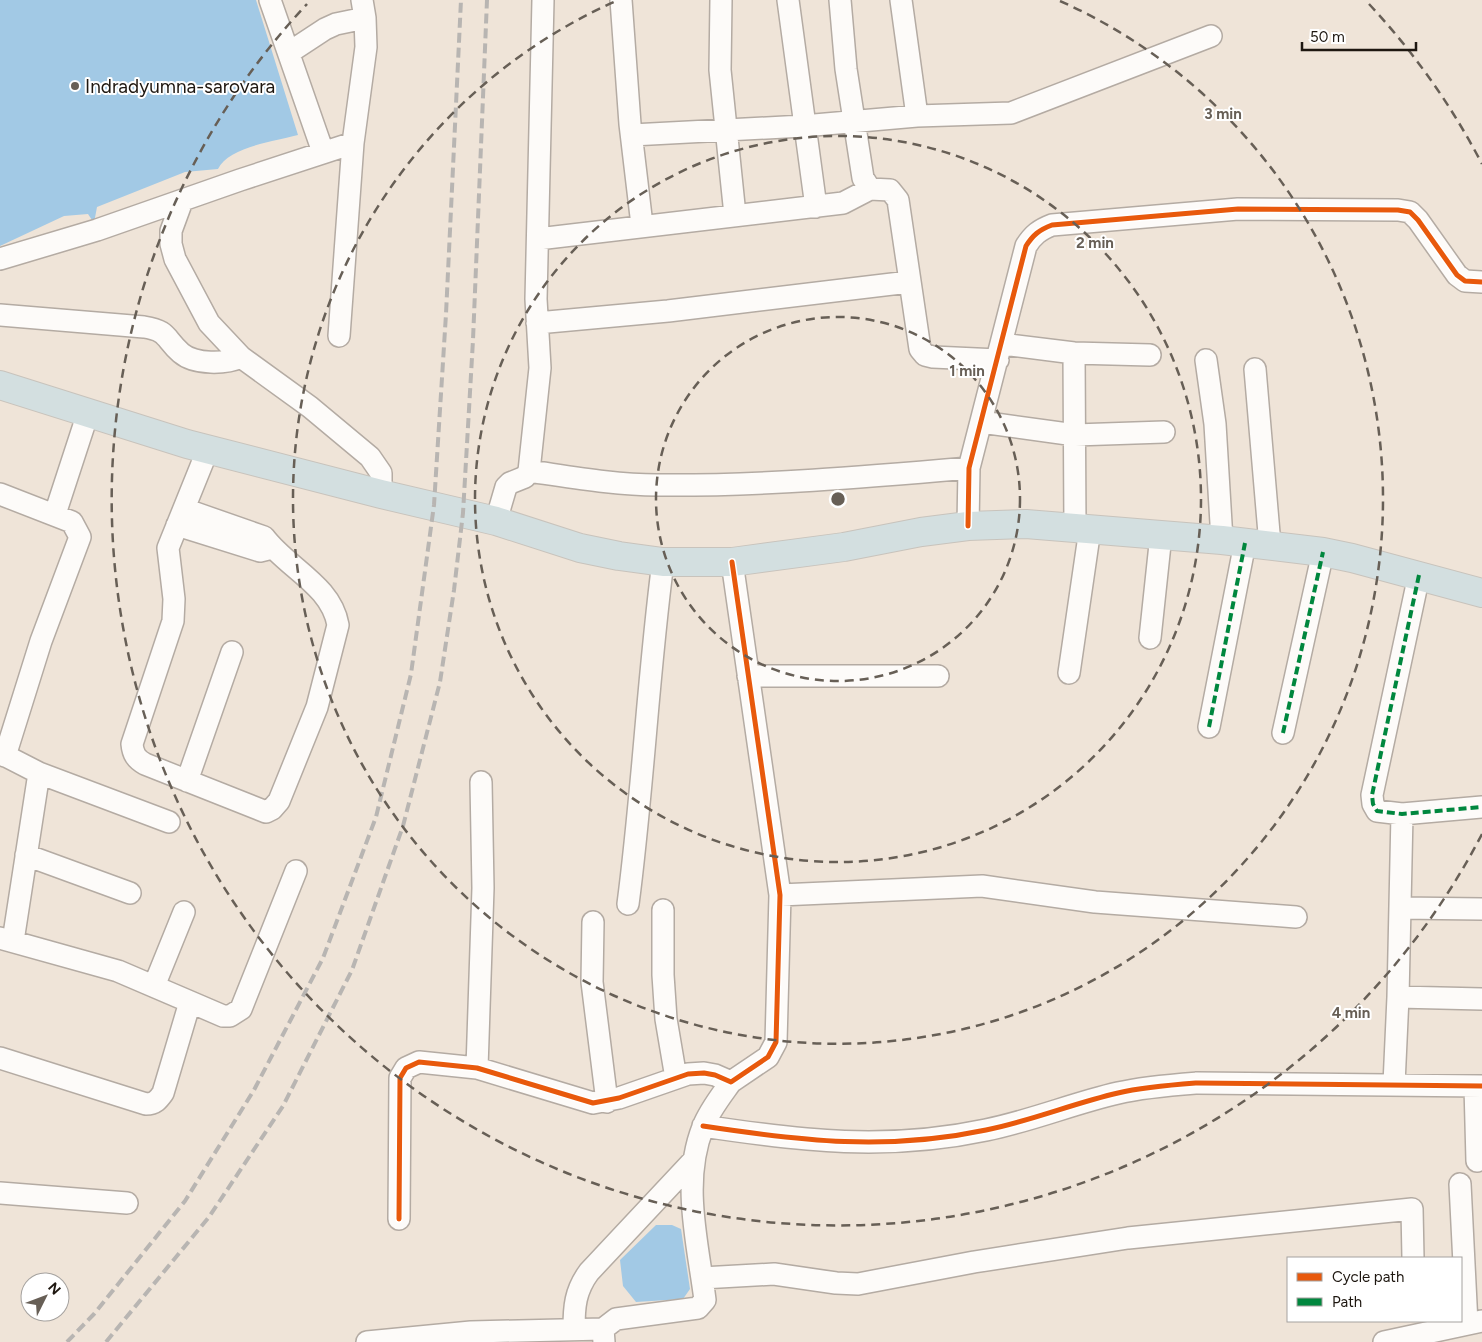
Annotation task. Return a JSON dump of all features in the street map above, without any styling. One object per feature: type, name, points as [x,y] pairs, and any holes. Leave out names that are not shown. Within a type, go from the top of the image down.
[{"type":"highway","points":[[0,385],[208,449],[381,494],[496,521],[580,548],[619,556],[663,562],[732,562],[827,550],[921,532],[968,526],[1026,524],[1246,543],[1323,552],[1420,575],[1482,593]]},
{"type":"street","points":[[270,0],[290,52],[322,152]]},
{"type":"street","points":[[496,521],[506,487],[510,483],[525,478],[529,471],[540,368],[537,324],[543,0]]},
{"type":"street","points":[[621,0],[632,135],[642,225]]},
{"type":"street","points":[[721,0],[720,70],[725,131],[736,214]]},
{"type":"street","points":[[788,0],[803,126],[816,207]]},
{"type":"street","points":[[840,0],[846,69],[854,122],[863,178],[870,189]]},
{"type":"street","points":[[901,0],[917,116]]},
{"type":"street","points":[[290,52],[325,29],[364,9],[366,46],[353,144],[339,336]]},
{"type":"street","points":[[632,135],[803,126],[917,116],[1011,113],[1211,36]]},
{"type":"street","points":[[0,260],[182,202],[322,152],[353,144]]},
{"type":"street","points":[[538,239],[736,214],[816,207],[843,203],[870,189],[890,190],[898,200],[917,339],[920,349],[925,355],[933,358],[1000,352],[1150,354]]},
{"type":"street","points":[[182,202],[171,231],[171,244],[175,259],[209,323],[241,357],[310,407],[370,457],[381,473],[381,494]]},
{"type":"street","points":[[968,526],[969,468],[1026,246],[1037,233],[1052,226],[1238,209],[1398,210],[1410,212],[1418,220],[1457,275],[1465,281],[1482,282]]},
{"type":"street","points":[[537,324],[668,311],[909,282]]},
{"type":"street","points":[[0,315],[144,327],[162,331],[183,354],[190,358],[223,363],[241,357]]},
{"type":"street","points":[[1069,673],[1082,528],[1075,435],[1074,353]]},
{"type":"street","points":[[1206,360],[1216,424],[1246,543]]},
{"type":"street","points":[[1208,728],[1246,543],[1255,368]]},
{"type":"street","points":[[55,514],[88,412]]},
{"type":"street","points":[[981,422],[1075,435],[1164,432]]},
{"type":"street","points":[[180,517],[264,537],[272,548],[327,597],[336,612],[338,625],[317,707],[278,801],[272,809],[266,812],[137,760],[133,752],[132,744],[173,621],[174,599],[168,548],[180,517],[208,449]]},
{"type":"street","points":[[529,471],[594,480],[656,485],[818,480],[969,468]]},
{"type":"street","points":[[1,496],[55,514],[72,522],[80,537],[41,642],[3,755],[39,774],[168,822]]},
{"type":"street","points":[[1150,638],[1161,535]]},
{"type":"street","points":[[1283,733],[1323,552]]},
{"type":"street","points":[[628,904],[638,830],[654,627],[663,562]]},
{"type":"street","points":[[367,1342],[471,1332],[574,1329],[603,1335],[616,1318],[698,1308],[705,1300],[693,1206],[693,1161],[703,1126],[718,1100],[731,1082],[768,1057],[776,1042],[780,895],[732,562]]},
{"type":"street","points":[[1420,575],[1372,796],[1373,804],[1377,811],[1402,814],[1482,807]]},
{"type":"street","points":[[187,781],[213,714],[232,652]]},
{"type":"street","points":[[748,676],[938,676]]},
{"type":"street","points":[[39,774],[26,855],[6,939],[118,971],[222,1016],[230,1016],[241,1009],[296,871]]},
{"type":"street","points":[[477,1068],[483,888],[481,782]]},
{"type":"street","points":[[1394,1084],[1402,814]]},
{"type":"street","points":[[26,855],[130,892]]},
{"type":"street","points":[[780,895],[982,886],[1095,902],[1296,917]]},
{"type":"street","points":[[1400,908],[1482,909]]},
{"type":"street","points":[[663,910],[663,975],[666,1019],[676,1078]]},
{"type":"street","points":[[154,986],[184,912]]},
{"type":"street","points":[[592,922],[592,982],[607,1102]]},
{"type":"street","points":[[1398,997],[1482,999]]},
{"type":"street","points":[[0,1058],[146,1104],[152,1104],[163,1093],[190,1002]]},
{"type":"street","points":[[399,1219],[400,1078],[406,1068],[419,1062],[477,1068],[593,1103],[607,1102],[676,1078],[704,1073],[731,1082]]},
{"type":"street","points":[[703,1126],[794,1140],[898,1143],[986,1130],[1118,1093],[1197,1083],[1479,1086],[1477,1161]]},
{"type":"street","points":[[574,1329],[574,1302],[580,1285],[589,1272],[693,1161]]},
{"type":"street","points":[[1384,1342],[1414,1328],[1474,1322],[1460,1184]]},
{"type":"street","points":[[0,1192],[127,1203]]},
{"type":"street","points":[[702,1278],[774,1274],[836,1283],[858,1284],[974,1262],[1128,1238],[1412,1209],[1413,1257]]},
{"type":"water","points":[[0,0],[256,0],[298,135],[242,150],[223,161],[218,169],[185,172],[97,207],[94,223],[88,214],[64,216],[0,246]]},
{"type":"water","points":[[656,1225],[672,1225],[681,1229],[690,1289],[683,1299],[636,1302],[623,1286],[620,1260]]},
{"type":"railway","points":[[67,1342],[94,1314],[185,1201],[254,1090],[323,958],[376,817],[411,674],[434,505],[446,314],[461,0]]},
{"type":"railway","points":[[106,1342],[209,1217],[283,1106],[352,970],[403,826],[440,682],[463,513],[473,340],[487,0]]},
{"type":"marked path","points":[[1209,727],[1245,543]]},
{"type":"marked path","points":[[1283,733],[1323,552]]},
{"type":"marked path","points":[[1419,575],[1372,795],[1373,804],[1377,811],[1402,814],[1482,807]]},
{"type":"cycle path","points":[[968,526],[969,468],[1026,246],[1037,233],[1047,227],[1052,225],[1238,209],[1398,210],[1410,212],[1418,220],[1457,275],[1465,281],[1482,282]]},
{"type":"cycle path","points":[[399,1219],[400,1078],[406,1068],[419,1062],[477,1068],[593,1103],[619,1098],[688,1074],[704,1073],[715,1075],[731,1082],[768,1057],[776,1042],[780,895],[732,562]]},
{"type":"cycle path","points":[[703,1126],[775,1136],[844,1142],[879,1142],[914,1140],[986,1130],[1118,1093],[1167,1085],[1197,1083],[1482,1086]]},
{"type":"place","name":"Indradyumna-sarovara","points":[[75,86]]}]
